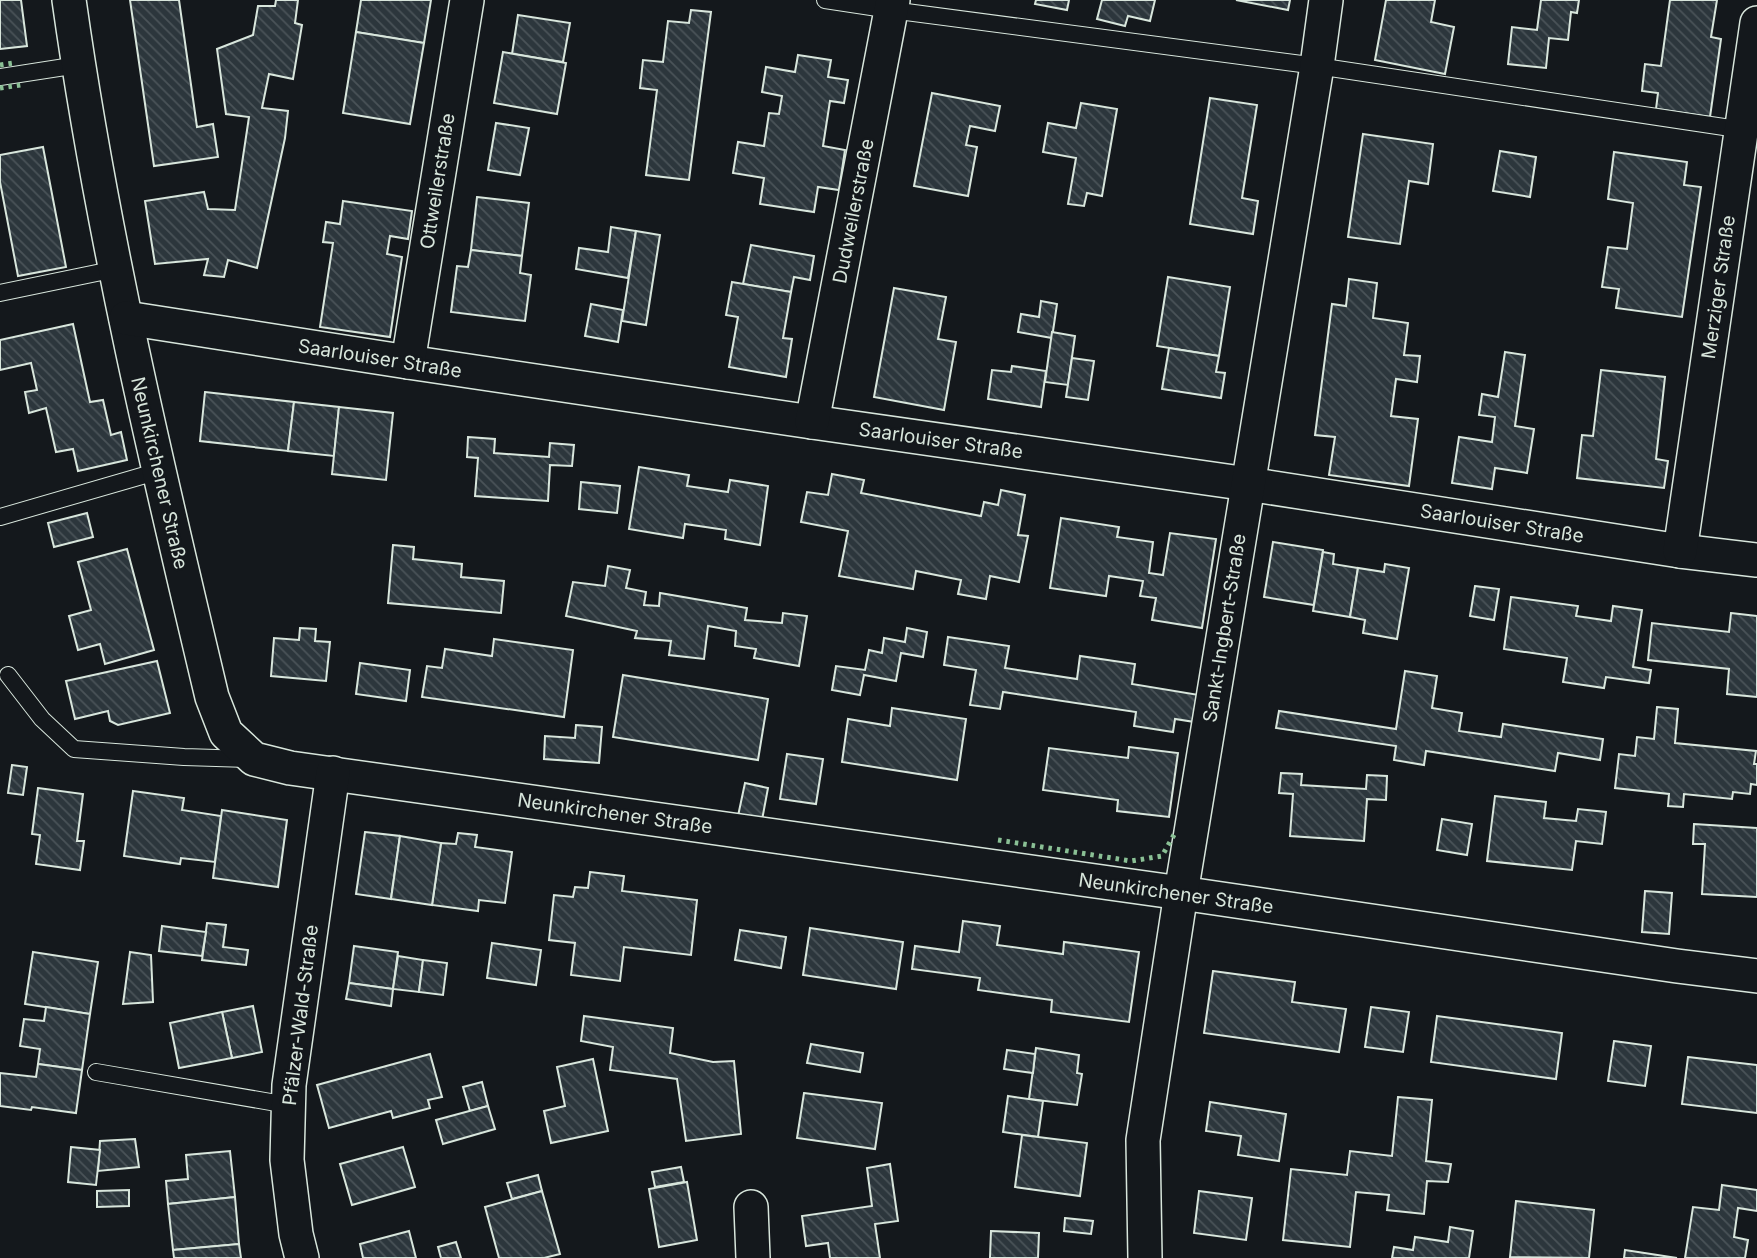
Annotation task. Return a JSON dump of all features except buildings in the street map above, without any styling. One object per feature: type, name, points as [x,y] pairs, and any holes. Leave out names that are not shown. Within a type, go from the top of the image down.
[{"type":"street","name":"Neunkirchener Straße","points":[[69,0],[78,65],[126,318],[212,697],[226,733],[254,759],[290,768],[1757,976]]},
{"type":"street","name":"Ottweilerstraße","points":[[408,362],[467,0]]},
{"type":"street","name":"Sankt-Ingbert-Straße","points":[[1145,1258],[1143,1140],[1326,0]]},
{"type":"street","name":"Dudweilerstraße","points":[[812,422],[892,5]]},
{"type":"street","name":"Merziger Straße","points":[[1680,551],[1749,130],[1757,23]]},
{"type":"street","name":"Saarlouiser Straße","points":[[126,318],[812,422],[1248,484],[1680,551],[1757,560]]},
{"type":"street","name":"Pfälzer-Wald-Straße","points":[[302,1258],[296,1234],[287,1160],[289,1085],[333,773]]},
{"type":"street","points":[[751,1207],[752,1258]]},
{"type":"lane","points":[[825,0],[892,5],[1749,130]]},
{"type":"lane","points":[[0,77],[78,65]]},
{"type":"lane","points":[[0,293],[116,269]]},
{"type":"lane","points":[[0,517],[159,471]]},
{"type":"lane","points":[[8,675],[42,719],[74,749],[254,759]]},
{"type":"lane","points":[[96,1072],[288,1105]]},
{"type":"hedge","points":[[0,65],[13,63]]},
{"type":"hedge","points":[[0,88],[21,85]]},
{"type":"hedge","points":[[998,840],[1131,861],[1162,856],[1175,833]]}]
